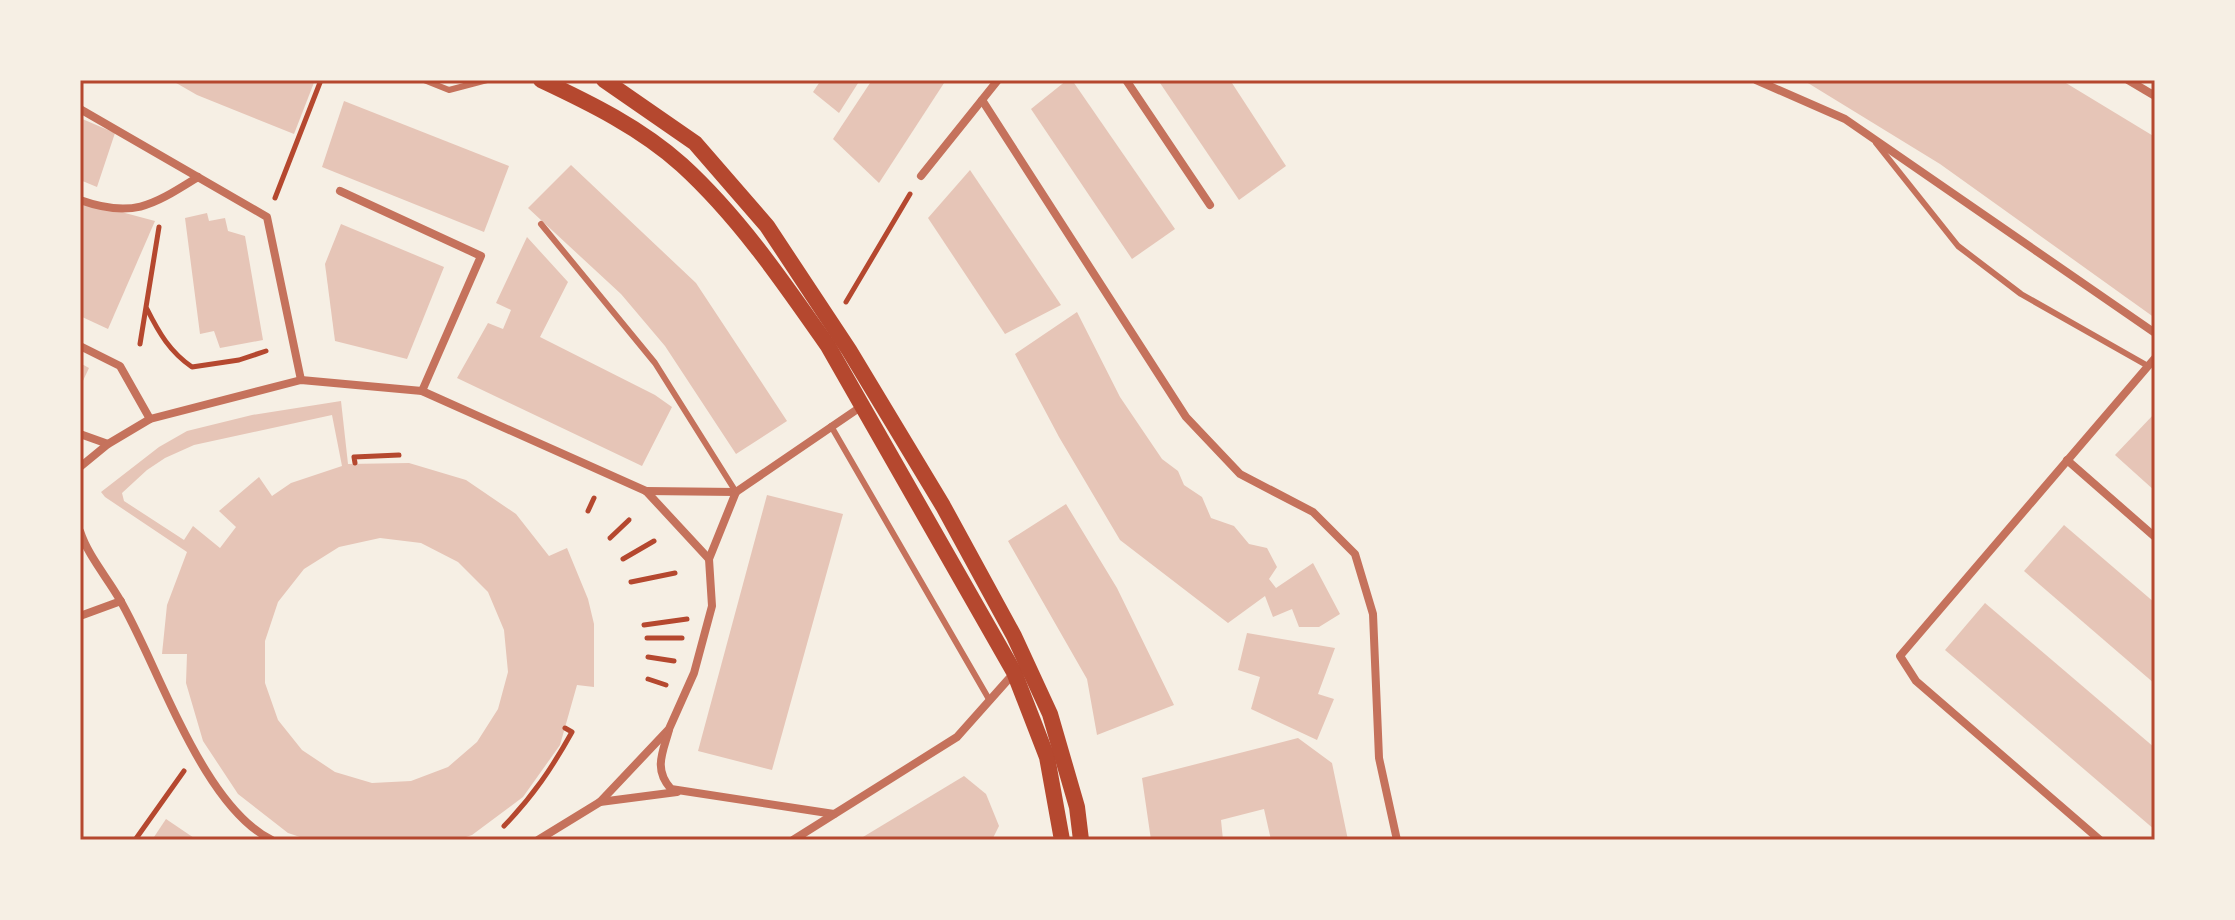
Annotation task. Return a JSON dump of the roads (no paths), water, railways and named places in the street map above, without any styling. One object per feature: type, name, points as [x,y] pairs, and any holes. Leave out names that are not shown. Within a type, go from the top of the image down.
[{"type":"main road","points":[[541,80],[615,117],[681,164],[736,221],[828,346],[1014,672],[1047,757],[1062,840]]},
{"type":"main road","points":[[604,80],[695,143],[767,226],[849,350],[943,506],[1020,649],[1050,714],[1077,807],[1081,840]]},
{"type":"street","points":[[921,176],[998,80]]},
{"type":"street","points":[[1126,80],[1210,205]]},
{"type":"street","points":[[1756,80],[1845,119],[2155,333]]},
{"type":"street","points":[[2128,80],[2155,96]]},
{"type":"street","points":[[982,100],[1186,417],[1240,474],[1313,512],[1355,554],[1373,614],[1379,758],[1397,840]]},
{"type":"street","points":[[80,109],[267,217],[301,380]]},
{"type":"street","points":[[80,200],[130,210],[162,199],[198,177]]},
{"type":"street","points":[[340,191],[481,256],[422,391]]},
{"type":"street","points":[[80,346],[120,366],[150,419]]},
{"type":"street","points":[[2100,840],[1916,681],[1900,656],[2155,358]]},
{"type":"street","points":[[80,467],[108,444],[150,419],[301,380],[422,391],[646,491],[709,559]]},
{"type":"street","points":[[834,814],[671,789],[662,779],[659,767],[669,729],[694,673],[712,606],[709,559],[736,492],[862,406]]},
{"type":"street","points":[[80,434],[108,444]]},
{"type":"street","points":[[2067,460],[2155,537]]},
{"type":"street","points":[[646,491],[736,492]]},
{"type":"street","points":[[80,531],[82,542],[121,601],[205,773],[254,831],[272,840]]},
{"type":"street","points":[[80,616],[121,601]]},
{"type":"street","points":[[793,840],[957,737],[1014,672]]},
{"type":"street","points":[[538,840],[600,802],[669,729]]},
{"type":"street","points":[[600,802],[689,791]]},
{"type":"lane","points":[[424,80],[449,90],[487,80]]},
{"type":"lane","points":[[1870,136],[1958,246],[2021,294],[2148,366]]},
{"type":"lane","points":[[541,224],[655,363],[736,492]]},
{"type":"lane","points":[[831,426],[990,701]]}]
